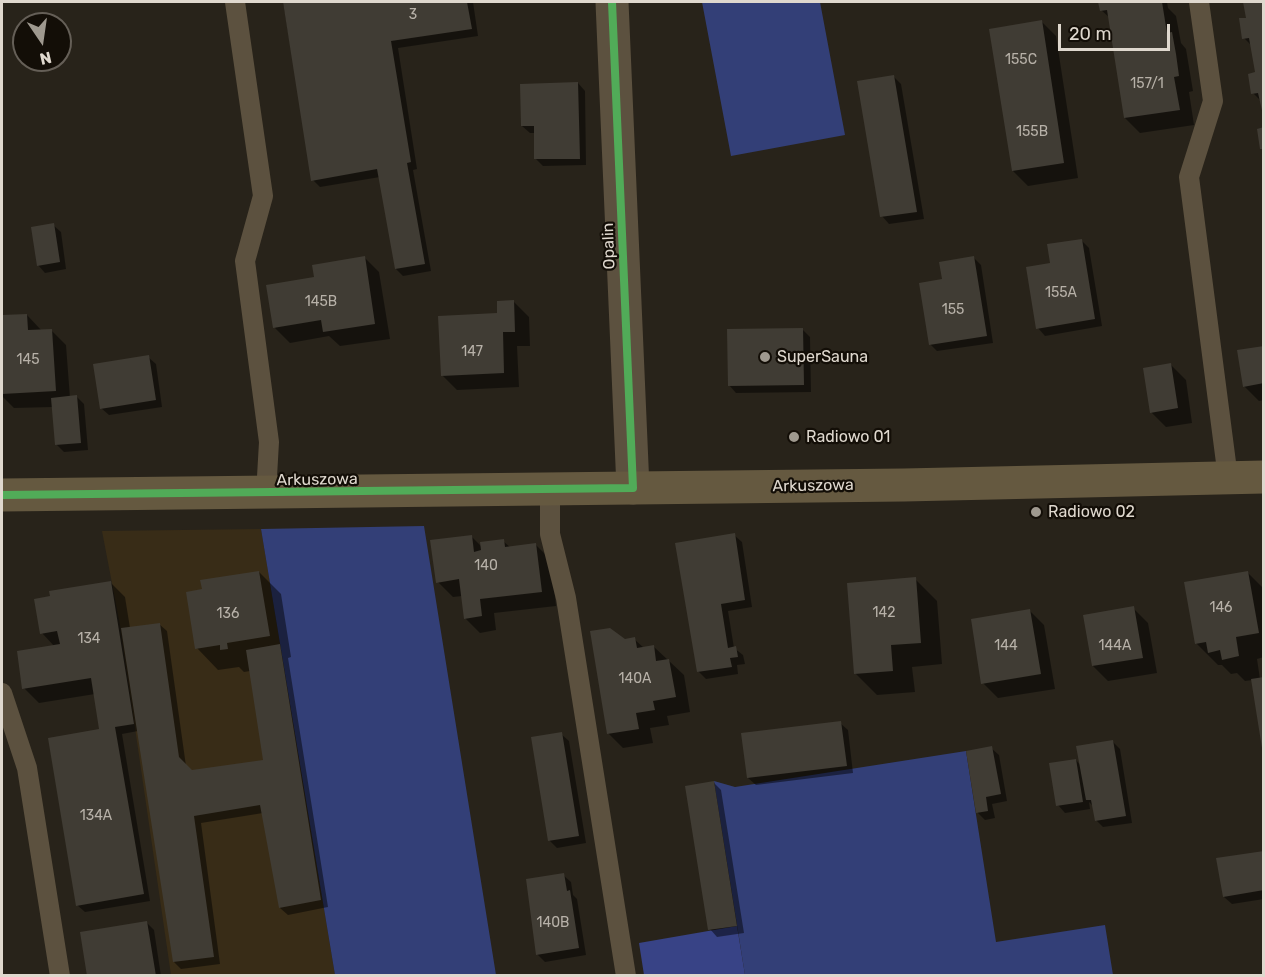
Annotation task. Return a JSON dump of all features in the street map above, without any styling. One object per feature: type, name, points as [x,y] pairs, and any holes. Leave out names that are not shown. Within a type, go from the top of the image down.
[{"type":"main road","name":"Arkuszowa","points":[[2,495],[266,494],[1263,477]]},
{"type":"street","name":"Opalin","points":[[612,2],[633,488]]},
{"type":"lane","points":[[235,2],[263,196],[245,261],[269,442],[266,494]]},
{"type":"lane","points":[[1199,2],[1214,101],[1189,177],[1228,477]]},
{"type":"lane","points":[[550,489],[550,534],[566,598],[626,975]]},
{"type":"lane","points":[[2,693],[27,768],[60,975]]},
{"type":"shaded area","points":[[702,2],[820,2],[845,135],[731,156]]},
{"type":"shaded area","points":[[424,526],[496,975],[335,975],[261,529]]},
{"type":"shaded area","points":[[261,529],[335,975],[171,975],[120,625],[102,531]]},
{"type":"shaded area","points":[[966,751],[996,942],[1105,925],[1113,975],[745,975],[714,781],[735,787]]},
{"type":"shaded area","points":[[737,926],[745,975],[644,975],[639,943]]},
{"type":"building","points":[[283,2],[467,2],[472,29],[391,41],[411,162],[407,163],[425,264],[395,269],[377,169],[311,181]]},
{"type":"building","points":[[1098,2],[1162,2],[1167,33],[1172,32],[1176,54],[1179,76],[1174,77],[1180,110],[1124,118],[1107,10],[1100,11]]},
{"type":"building","points":[[1243,2],[1264,2],[1264,119],[1258,93],[1251,94],[1248,74],[1255,72],[1249,38],[1242,39],[1239,18],[1246,18]]},
{"type":"building","points":[[1042,20],[1064,163],[1012,171],[989,29]]},
{"type":"building","points":[[894,75],[917,212],[880,217],[857,81]]},
{"type":"building","points":[[578,82],[580,159],[534,159],[534,126],[521,126],[520,84]]},
{"type":"building","points":[[1264,127],[1264,149],[1260,149],[1257,129]]},
{"type":"building","points":[[54,223],[60,262],[37,266],[31,227]]},
{"type":"building","points":[[1082,239],[1095,319],[1036,329],[1026,267],[1050,263],[1047,244]]},
{"type":"building","points":[[365,256],[375,324],[323,332],[321,320],[273,328],[266,285],[314,277],[312,265]]},
{"type":"building","points":[[974,256],[987,336],[929,345],[919,283],[942,279],[939,262]]},
{"type":"building","points":[[514,300],[515,332],[503,332],[504,373],[441,376],[438,316],[497,313],[497,301]]},
{"type":"building","points":[[27,314],[28,330],[52,329],[56,391],[2,394],[2,315]]},
{"type":"building","name":"SuperSauna","points":[[803,328],[804,385],[728,386],[727,329]]},
{"type":"building","points":[[1264,346],[1264,383],[1243,387],[1237,350]]},
{"type":"building","points":[[149,355],[156,400],[100,409],[93,364]]},
{"type":"building","points":[[1171,363],[1178,408],[1150,413],[1143,368]]},
{"type":"building","points":[[77,395],[81,443],[55,445],[51,398]]},
{"type":"building","points":[[735,533],[745,600],[721,604],[728,648],[736,646],[738,657],[730,658],[732,667],[697,672],[675,543]]},
{"type":"building","points":[[472,535],[474,552],[481,550],[480,542],[504,539],[505,547],[536,543],[542,592],[480,599],[482,616],[464,619],[459,579],[436,583],[430,540]]},
{"type":"building","points":[[259,571],[270,636],[227,643],[228,649],[220,650],[220,645],[195,649],[186,592],[202,589],[200,580]]},
{"type":"building","points":[[1248,571],[1259,633],[1236,637],[1239,656],[1222,660],[1220,650],[1208,653],[1206,642],[1195,644],[1184,582]]},
{"type":"building","points":[[916,577],[921,643],[891,645],[893,671],[854,674],[847,583]]},
{"type":"building","points":[[111,581],[134,724],[115,727],[144,894],[76,906],[48,738],[99,729],[91,678],[22,689],[17,651],[60,644],[57,631],[40,634],[34,599],[50,596],[49,591]]},
{"type":"building","points":[[1134,606],[1143,658],[1092,666],[1083,615]]},
{"type":"building","points":[[1030,609],[1041,674],[981,684],[971,619]]},
{"type":"building","points":[[160,623],[179,757],[192,770],[263,760],[246,650],[280,644],[321,900],[279,908],[260,805],[194,816],[214,957],[173,962],[121,628]]},
{"type":"building","points":[[610,628],[625,639],[635,637],[637,648],[654,645],[656,661],[669,659],[676,697],[653,701],[655,710],[636,713],[639,729],[607,734],[590,631]]},
{"type":"building","points":[[1264,677],[1264,747],[1262,748],[1251,679]]},
{"type":"building","points":[[841,721],[847,766],[747,778],[741,733]]},
{"type":"building","points":[[562,732],[579,836],[548,841],[531,737]]},
{"type":"building","points":[[1113,740],[1126,816],[1095,821],[1091,800],[1086,800],[1076,746]]},
{"type":"building","points":[[992,746],[1001,794],[986,797],[988,811],[976,813],[966,751]]},
{"type":"building","points":[[1076,759],[1083,802],[1056,806],[1049,763]]},
{"type":"building","points":[[714,781],[737,926],[708,930],[685,786]]},
{"type":"building","points":[[1264,851],[1264,890],[1223,897],[1216,858]]},
{"type":"building","points":[[564,873],[567,891],[570,890],[579,948],[536,955],[526,879]]},
{"type":"building","points":[[147,921],[156,976],[87,976],[80,932]]},
{"type":"cycle path","points":[[2,495],[633,488],[612,2]]},
{"type":"place","name":"SuperSauna","points":[[765,357]]},
{"type":"place","name":"Radiowo 01","points":[[794,437]]},
{"type":"place","name":"Radiowo 02","points":[[1036,512]]}]
